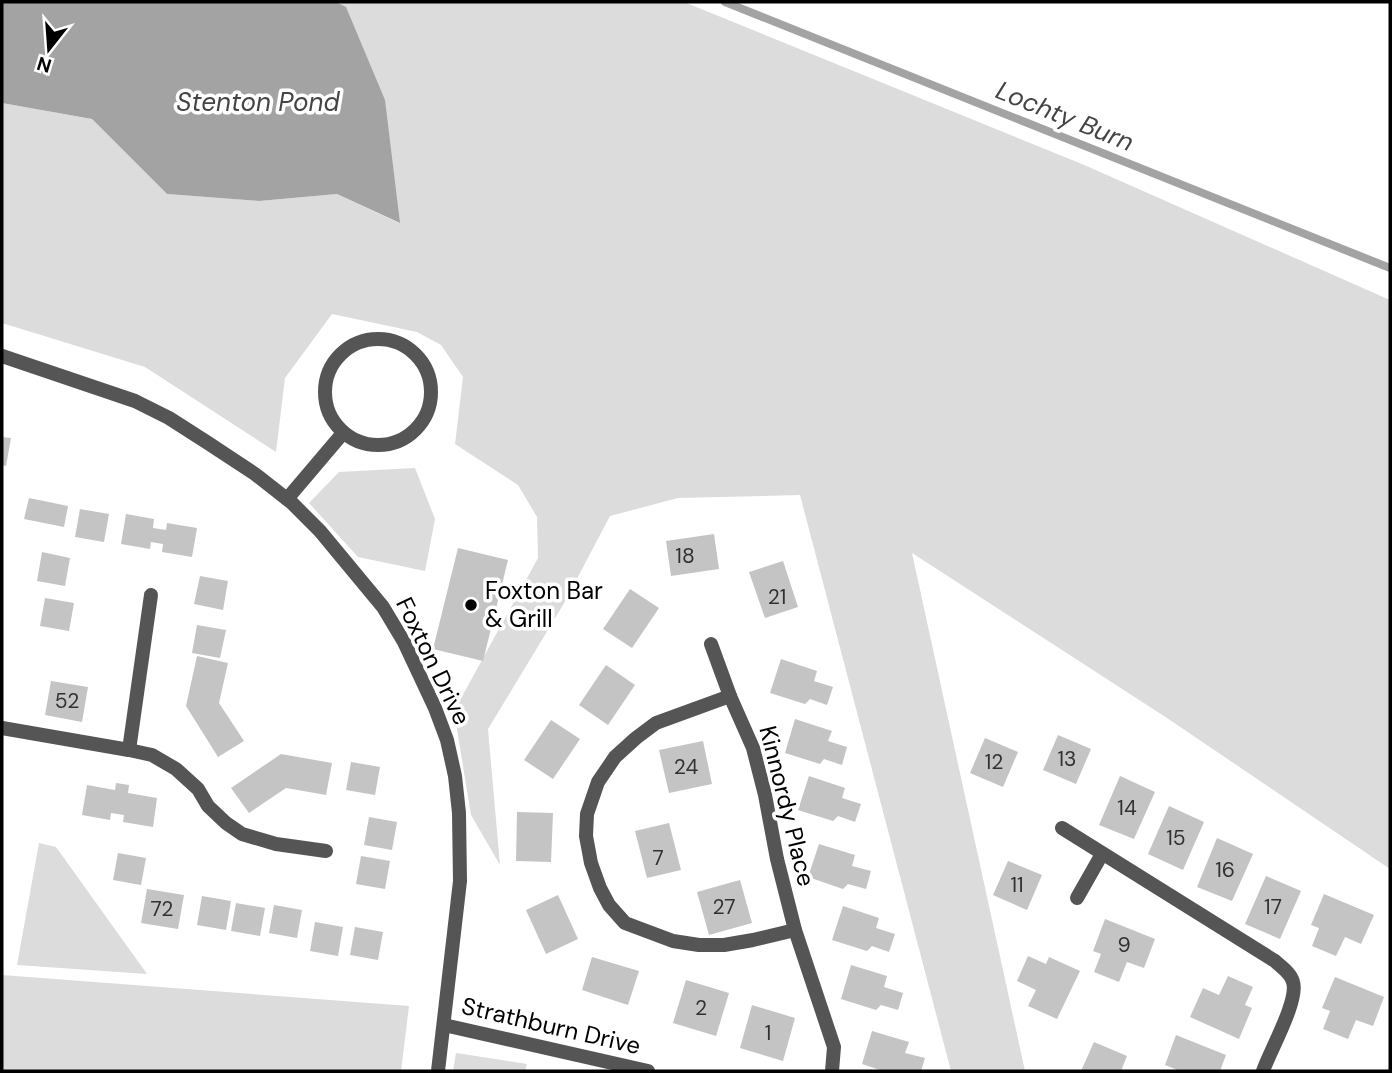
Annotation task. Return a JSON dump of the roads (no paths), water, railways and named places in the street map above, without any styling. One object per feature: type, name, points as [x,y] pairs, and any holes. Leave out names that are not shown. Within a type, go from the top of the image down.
[{"type":"street","points":[[365,340],[398,342],[414,352],[426,367],[431,385],[431,403],[424,421],[404,439],[377,447],[359,443],[343,433],[332,421],[324,388],[328,372],[337,358],[349,347],[365,340]]},
{"type":"street","name":"Foxton Drive","points":[[2,356],[135,401],[169,418],[208,443],[287,499],[320,531],[383,607],[404,642],[435,708],[447,740],[455,776],[461,846],[460,881],[438,1071]]},
{"type":"street","points":[[287,499],[343,433]]},
{"type":"street","points":[[129,750],[151,595]]},
{"type":"street","name":"Kinnordy Place","points":[[711,644],[753,748],[794,930],[834,1047],[832,1071]]},
{"type":"street","points":[[730,696],[656,723],[615,757],[598,782],[587,814],[586,836],[591,863],[609,905],[625,923],[673,941],[724,945],[794,930]]},
{"type":"street","points":[[2,728],[152,755],[176,769],[198,789],[208,806],[242,834],[276,844],[326,851]]},
{"type":"street","points":[[1062,828],[1275,961],[1293,979],[1292,1004],[1263,1071]]},
{"type":"street","points":[[1077,898],[1102,854]]},
{"type":"street","name":"Strathburn Drive","points":[[444,1025],[648,1071]]},
{"type":"water","name":"Stenton Pond","points":[[2,2],[336,2],[346,7],[385,100],[400,223],[337,194],[259,201],[167,194],[92,119],[2,103]]},
{"type":"waterway","name":"Lochty Burn","points":[[725,2],[1390,268]]},
{"type":"place","name":"Foxton Bar & Grill","points":[[471,605]]}]
